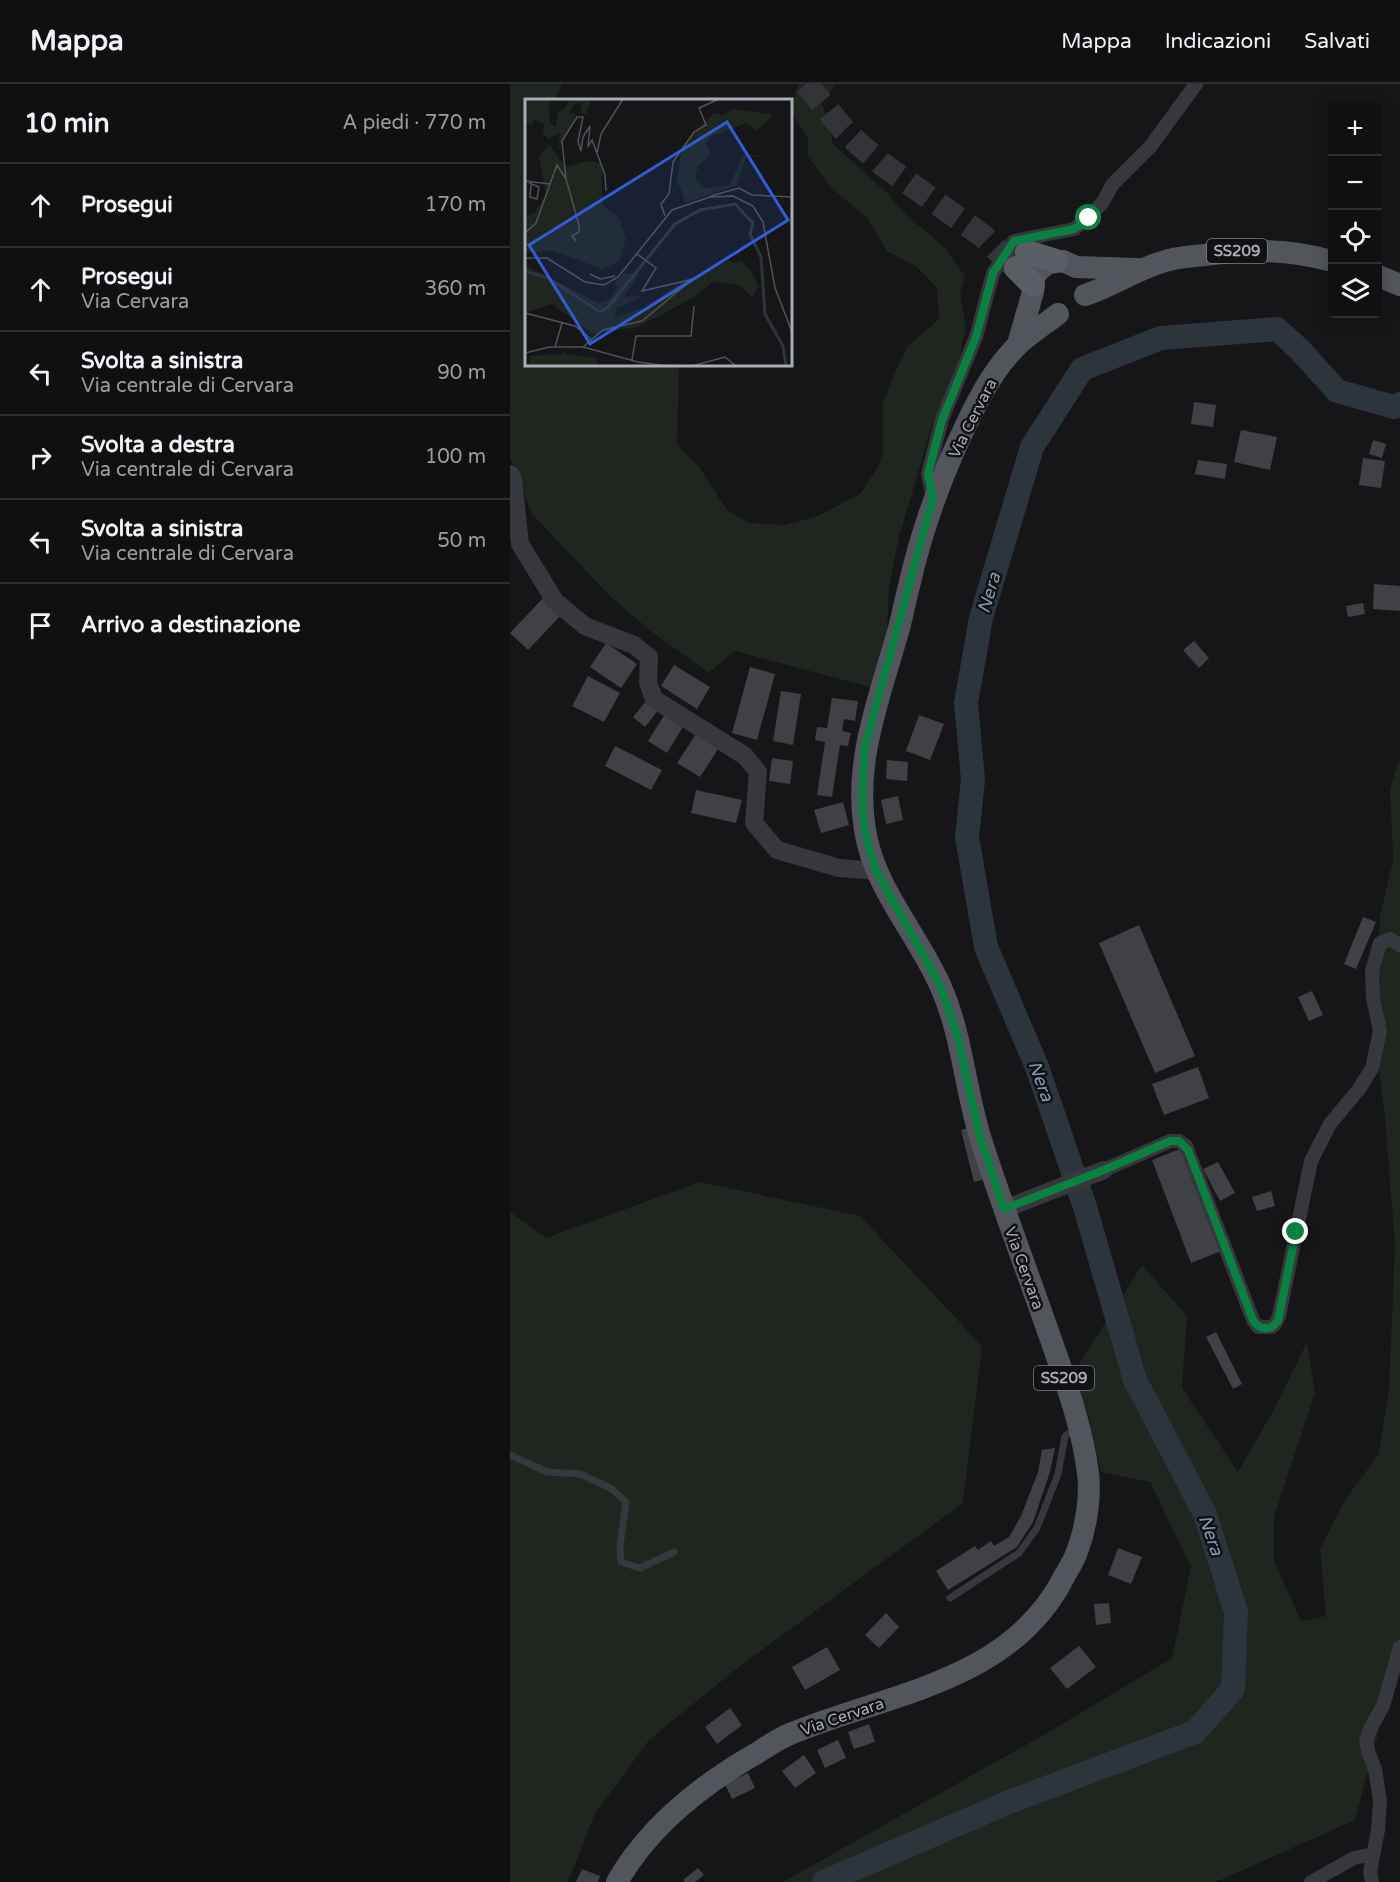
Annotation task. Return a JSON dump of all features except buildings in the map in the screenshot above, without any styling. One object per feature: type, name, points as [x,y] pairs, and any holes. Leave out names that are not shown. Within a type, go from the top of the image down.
[{"type":"highway","points":[[1027,274],[1066,264]]},
{"type":"main road","name":"SS209","points":[[1058,314],[1072,311],[1085,295],[1170,259],[1243,250],[1276,250],[1328,260]]},
{"type":"main road","name":"SS209","points":[[1066,264],[1143,269]]},
{"type":"main road","points":[[1066,264],[1084,277],[1085,295]]},
{"type":"main road","name":"Via Cervara","points":[[1018,344],[1027,274]]},
{"type":"main road","points":[[1027,274],[1035,298],[1044,310],[1058,314]]},
{"type":"main road","points":[[1382,278],[1400,285]]},
{"type":"main road","name":"Via Cervara","points":[[617,1882],[642,1845],[667,1818],[729,1769],[785,1736],[936,1684],[982,1662],[1017,1638],[1054,1598],[1078,1550],[1086,1515],[1089,1478],[1079,1427],[980,1137],[957,1034],[940,985],[876,871],[865,833],[862,802],[865,746],[933,498],[979,398],[1002,361],[1018,344],[1058,314]]},
{"type":"street","points":[[933,498],[928,474],[936,441],[942,420],[976,337],[993,273],[1014,241],[1074,229],[1089,218],[1103,202],[1112,185],[1150,147],[1196,84]]},
{"type":"street","points":[[510,474],[513,479],[520,544],[555,601],[585,626],[634,645],[649,657],[648,683],[654,699],[746,756],[758,772],[754,823],[777,850],[839,868],[876,871]]},
{"type":"street","points":[[1004,1209],[1051,1192],[1170,1141],[1182,1143],[1188,1150],[1253,1320],[1258,1327],[1267,1329],[1272,1327],[1279,1316],[1311,1161],[1330,1124],[1359,1089],[1372,1068],[1380,1030],[1373,998],[1372,971],[1380,943],[1390,939],[1400,945]]},
{"type":"street","points":[[1372,1882],[1371,1872],[1380,1801],[1375,1768],[1366,1740],[1383,1706],[1400,1647]]},
{"type":"street","points":[[1311,1882],[1354,1858],[1373,1854]]},
{"type":"lane","points":[[950,1598],[1019,1553],[1037,1528],[1054,1485],[1065,1436],[1079,1427]]},
{"type":"lane","points":[[510,1455],[547,1472],[580,1474],[612,1489],[626,1502],[620,1546],[621,1562],[640,1568],[674,1552]]},
{"type":"shaded area","points":[[510,84],[562,84],[555,99],[525,99],[525,366],[679,366],[677,444],[699,467],[727,510],[748,523],[785,525],[818,516],[860,494],[878,467],[883,451],[883,404],[892,380],[907,347],[939,319],[937,288],[917,267],[887,251],[867,217],[833,190],[808,157],[808,138],[792,113],[798,84],[835,84],[822,103],[833,144],[887,193],[907,216],[943,246],[965,276],[960,293],[966,327],[957,367],[932,425],[899,537],[889,587],[887,636],[870,687],[734,651],[709,673],[652,632],[611,597],[532,514],[510,457]]},
{"type":"shaded area","points":[[1400,757],[1400,1652],[1355,1820],[1216,1882],[783,1882],[1047,1733],[1172,1658],[1191,1567],[1150,1482],[1101,1472],[1089,1417],[1074,1372],[1142,1265],[1187,1316],[1182,1388],[1238,1472],[1277,1404],[1307,1342],[1315,1393],[1274,1517],[1274,1561],[1301,1621],[1326,1616],[1320,1549],[1345,1500],[1379,1454],[1389,1388],[1395,1245],[1385,1119],[1374,1029],[1380,917],[1393,860],[1390,789]]},
{"type":"shaded area","points":[[700,1182],[860,1216],[982,1346],[963,1503],[740,1666],[649,1740],[595,1813],[568,1882],[510,1882],[510,1212],[546,1238]]},
{"type":"waterway","name":"Nera","points":[[824,1882],[1009,1802],[1195,1732],[1233,1689],[1236,1612],[1205,1514],[1135,1380],[1085,1207],[1037,1067],[986,947],[967,837],[973,780],[966,703],[981,618],[1032,447],[1082,369],[1161,338],[1277,329],[1300,350],[1337,391],[1394,407],[1400,404]]},
{"type":"tunnel","points":[[806,84],[844,130],[861,146],[882,164],[983,236],[1016,268]]},
{"type":"route","points":[[1089,218],[1074,229],[1014,241],[993,273],[976,337],[942,420],[928,474],[933,498],[896,640],[865,746],[862,802],[865,833],[876,871],[940,985],[957,1034],[980,1137],[1004,1209],[1051,1192],[1170,1141],[1179,1141],[1188,1150],[1253,1320],[1258,1327],[1267,1329],[1278,1321],[1296,1232]]}]
